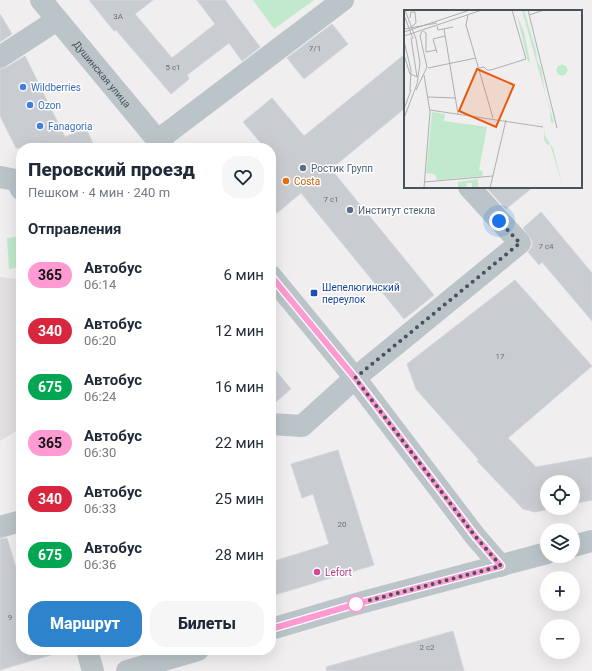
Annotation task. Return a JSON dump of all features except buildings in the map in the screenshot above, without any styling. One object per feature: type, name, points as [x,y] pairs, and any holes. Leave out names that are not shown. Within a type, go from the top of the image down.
[{"type":"street","name":"Душинская улица","points":[[41,0],[160,143]]},
{"type":"street","points":[[162,143],[343,0]]},
{"type":"street","points":[[0,56],[57,20]]},
{"type":"street","points":[[0,177],[13,179],[16,181]]},
{"type":"street","points":[[276,424],[302,426],[355,378],[520,243],[470,188]]},
{"type":"street","points":[[276,282],[355,378],[475,536],[501,566]]},
{"type":"street","points":[[0,527],[16,522]]},
{"type":"street","points":[[580,545],[592,542]]},
{"type":"street","points":[[276,628],[356,604],[540,555]]},
{"type":"street","points":[[88,655],[93,671]]},
{"type":"street","points":[[127,671],[181,655]]},
{"type":"shaded area","points":[[0,277],[16,279],[16,431],[0,441]]},
{"type":"green space","points":[[253,0],[314,0],[274,29]]},
{"type":"green space","points":[[16,237],[16,268],[9,269],[7,238]]},
{"type":"bus line","name":"365","points":[[276,282],[355,378],[475,536],[501,566],[356,604],[276,628]]},
{"type":"place","name":"Wildberries","points":[[23,87]]},
{"type":"place","name":"Ozon","points":[[30,105]]},
{"type":"place","name":"Fanagoria","points":[[40,126]]},
{"type":"place","name":"Ростик Групп","points":[[303,168]]},
{"type":"place","name":"Costa","points":[[286,181]]},
{"type":"place","name":"Институт стекла","points":[[350,210]]},
{"type":"place","name":"Шепелюгинский переулок","points":[[314,293]]},
{"type":"place","name":"Lefort","points":[[317,572]]},
{"type":"route","points":[[356,604],[501,566],[475,536],[355,378],[520,243],[499,221]]}]
